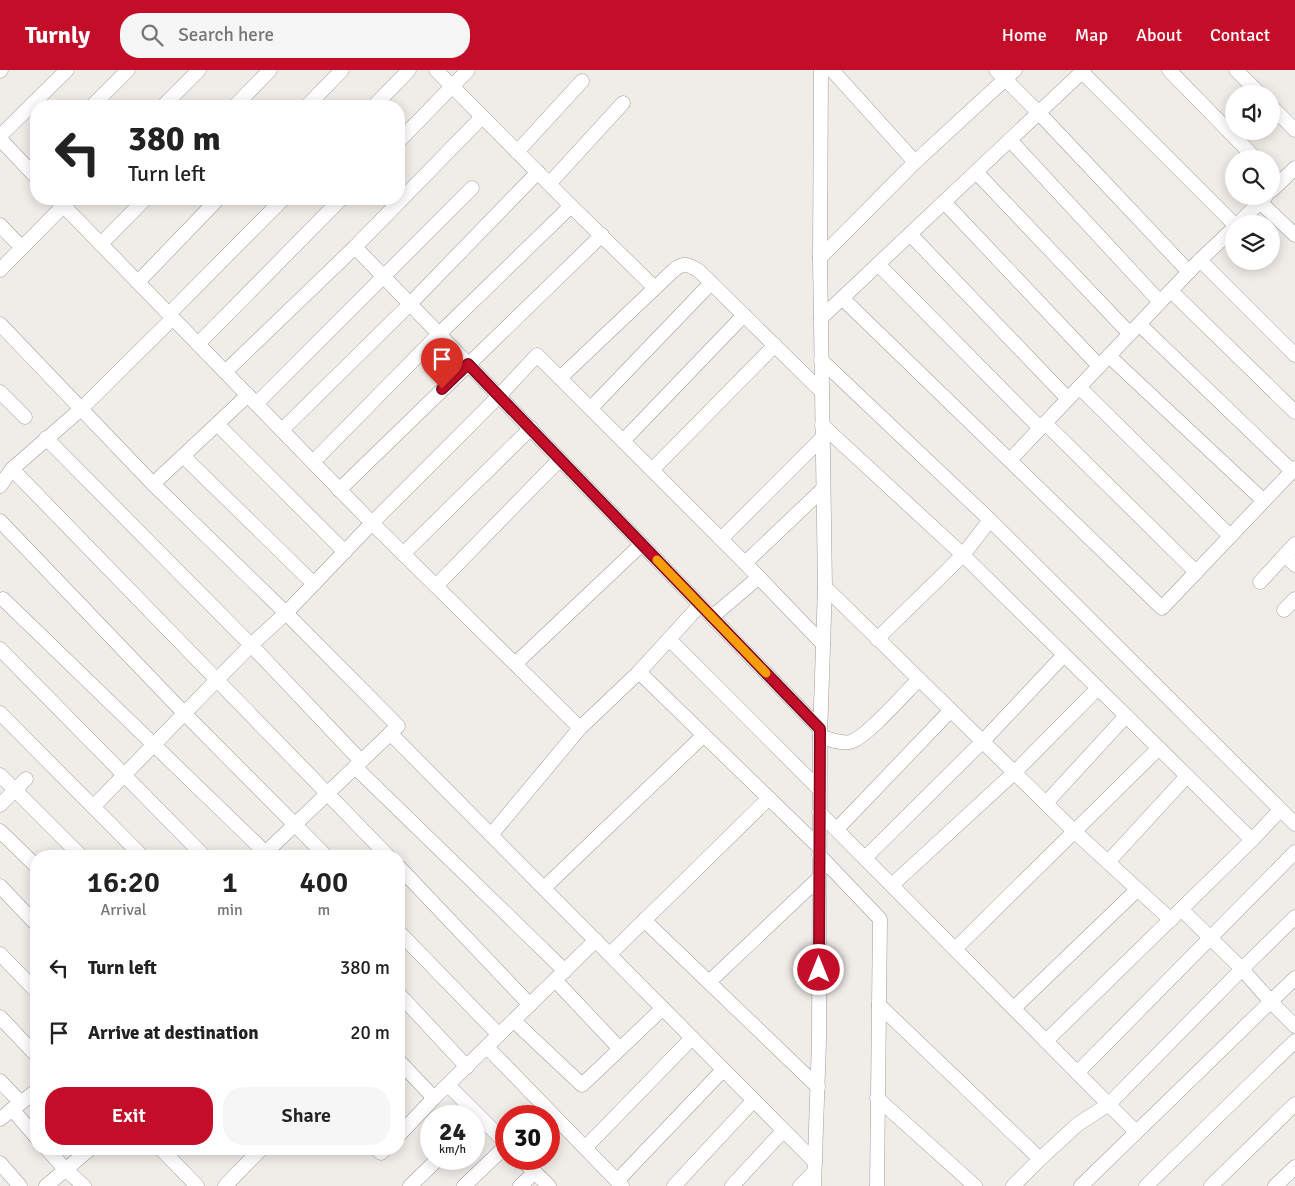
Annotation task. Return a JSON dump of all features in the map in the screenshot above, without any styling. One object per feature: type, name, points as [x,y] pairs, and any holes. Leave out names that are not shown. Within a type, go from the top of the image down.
[{"type":"street","points":[[37,100],[67,70]]},
{"type":"street","points":[[98,100],[128,70]]},
{"type":"street","points":[[169,100],[199,70]]},
{"type":"street","points":[[241,100],[270,70]]},
{"type":"street","points":[[313,100],[342,70]]},
{"type":"street","points":[[380,100],[410,70]]},
{"type":"street","points":[[436,70],[655,288]]},
{"type":"street","points":[[405,135],[468,70]]},
{"type":"street","points":[[800,1186],[814,1173],[819,1042],[819,789],[825,587],[820,258],[821,70]]},
{"type":"street","points":[[832,70],[915,162]]},
{"type":"street","points":[[1169,70],[1247,150]]},
{"type":"street","points":[[1236,70],[1251,85]]},
{"type":"street","points":[[821,318],[1083,71],[1227,215]]},
{"type":"street","points":[[820,258],[1005,73],[1039,113],[1189,272]]},
{"type":"street","points":[[517,152],[582,80]]},
{"type":"street","points":[[549,184],[623,104]]},
{"type":"street","points":[[30,108],[0,138],[30,166]]},
{"type":"street","points":[[1280,115],[1295,130]]},
{"type":"street","points":[[405,195],[482,116]]},
{"type":"street","points":[[1010,140],[1160,302]]},
{"type":"street","points":[[282,430],[410,304],[538,172]]},
{"type":"street","points":[[842,298],[1162,608],[1294,469],[1134,329],[976,172]]},
{"type":"street","points":[[1280,180],[1293,173]]},
{"type":"street","points":[[153,484],[217,424],[252,399],[383,276],[472,188]]},
{"type":"street","points":[[944,202],[1104,361],[1264,501]]},
{"type":"street","points":[[0,270],[60,205]]},
{"type":"street","points":[[67,205],[101,244],[372,523],[580,728]]},
{"type":"street","points":[[101,244],[139,205]]},
{"type":"street","points":[[138,282],[212,205]]},
{"type":"street","points":[[0,486],[12,469],[81,409],[277,205]]},
{"type":"street","points":[[198,344],[335,205]]},
{"type":"street","points":[[226,372],[396,205]]},
{"type":"street","points":[[1246,215],[1257,205]]},
{"type":"street","points":[[1268,205],[1295,235]]},
{"type":"street","points":[[313,462],[439,334],[571,206]]},
{"type":"street","points":[[0,225],[22,248]]},
{"type":"street","points":[[910,234],[1068,399]]},
{"type":"street","points":[[340,490],[602,235]]},
{"type":"street","points":[[1010,460],[1200,260],[1225,236]]},
{"type":"street","points":[[355,247],[712,617],[820,733],[844,742],[853,741],[868,730],[919,679]]},
{"type":"street","points":[[1200,260],[1295,355]]},
{"type":"street","points":[[560,378],[655,288],[682,264],[688,264],[699,271],[822,392]]},
{"type":"street","points":[[878,264],[1042,425],[1196,572]]},
{"type":"street","points":[[591,408],[711,283]]},
{"type":"street","points":[[1171,291],[1295,412]]},
{"type":"street","points":[[623,441],[744,315]]},
{"type":"street","points":[[0,324],[153,484],[286,613],[398,726],[295,824],[271,850]]},
{"type":"street","points":[[652,470],[775,346]]},
{"type":"street","points":[[92,806],[124,776],[251,645],[286,613],[537,355],[746,563],[823,644]]},
{"type":"street","points":[[821,360],[990,520],[1280,810],[1294,821]]},
{"type":"street","points":[[1079,387],[1230,536]]},
{"type":"street","points":[[0,392],[25,417]]},
{"type":"street","points":[[217,424],[345,552]]},
{"type":"street","points":[[403,554],[531,428]]},
{"type":"street","points":[[721,539],[822,432]]},
{"type":"street","points":[[822,432],[963,555],[1252,840]]},
{"type":"street","points":[[46,438],[251,645],[358,764],[560,976],[620,1049]]},
{"type":"street","points":[[183,456],[314,584]]},
{"type":"street","points":[[436,586],[560,459]]},
{"type":"street","points":[[12,469],[382,850]]},
{"type":"street","points":[[746,563],[823,489]]},
{"type":"street","points":[[877,638],[963,555],[990,520]]},
{"type":"street","points":[[0,521],[184,714],[320,850]]},
{"type":"street","points":[[515,664],[642,544]]},
{"type":"street","points":[[1260,582],[1295,544]]},
{"type":"street","points":[[1285,555],[1295,565]]},
{"type":"street","points":[[712,617],[759,577]]},
{"type":"street","points":[[825,587],[1074,831],[1170,920]]},
{"type":"street","points":[[1284,610],[1295,599]]},
{"type":"street","points":[[2,600],[154,744],[261,850]]},
{"type":"street","points":[[491,835],[580,728],[639,672],[700,605]]},
{"type":"street","points":[[669,639],[819,789]]},
{"type":"street","points":[[0,649],[198,850]]},
{"type":"street","points":[[865,858],[983,741],[1064,655]]},
{"type":"street","points":[[639,672],[769,798],[880,919],[877,1186]]},
{"type":"street","points":[[892,885],[1015,772],[1098,688]]},
{"type":"street","points":[[837,829],[951,710]]},
{"type":"street","points":[[0,714],[136,850]]},
{"type":"street","points":[[1046,803],[1126,716]]},
{"type":"street","points":[[390,733],[784,1131],[814,1173]]},
{"type":"street","points":[[544,888],[704,735]]},
{"type":"street","points":[[955,949],[1158,748]]},
{"type":"street","points":[[0,775],[75,850]]},
{"type":"street","points":[[1108,862],[1187,776]]},
{"type":"street","points":[[0,805],[26,779]]},
{"type":"street","points":[[610,954],[769,798]]},
{"type":"street","points":[[1046,1041],[1252,840],[1280,810]]},
{"type":"street","points":[[819,812],[1136,1132]]},
{"type":"street","points":[[0,831],[30,860]]},
{"type":"street","points":[[1077,1073],[1295,852]]},
{"type":"street","points":[[405,873],[530,1005]]},
{"type":"street","points":[[708,982],[818,879]]},
{"type":"street","points":[[0,886],[30,918]]},
{"type":"street","points":[[1014,1008],[1137,890]]},
{"type":"street","points":[[1181,909],[1242,969],[1295,1026]]},
{"type":"street","points":[[1013,1186],[1078,1124],[1109,1104],[1295,918]]},
{"type":"street","points":[[644,920],[818,1087]]},
{"type":"street","points":[[405,938],[499,1035]]},
{"type":"street","points":[[405,1123],[467,1067],[596,940]]},
{"type":"street","points":[[0,954],[30,985]]},
{"type":"street","points":[[1081,1186],[1295,978]]},
{"type":"street","points":[[405,1000],[467,1067]]},
{"type":"street","points":[[879,1005],[1040,1159]]},
{"type":"street","points":[[514,1020],[582,1085],[663,1008]]},
{"type":"street","points":[[0,1017],[30,1049]]},
{"type":"street","points":[[585,1148],[692,1038]]},
{"type":"street","points":[[1146,1186],[1295,1041]]},
{"type":"street","points":[[487,1047],[620,1184],[723,1070]]},
{"type":"street","points":[[405,1067],[434,1098]]},
{"type":"street","points":[[0,1081],[30,1127]]},
{"type":"street","points":[[448,1085],[464,1105]]},
{"type":"street","points":[[0,1119],[30,1096]]},
{"type":"street","points":[[877,1098],[975,1186]]},
{"type":"street","points":[[674,1186],[753,1101]]},
{"type":"street","points":[[1211,1186],[1295,1104]]},
{"type":"street","points":[[485,1128],[495,1136]]},
{"type":"street","points":[[732,1186],[784,1131]]},
{"type":"street","points":[[52,1155],[84,1186]]},
{"type":"street","points":[[46,1186],[83,1155]]},
{"type":"street","points":[[167,1155],[197,1186]]},
{"type":"street","points":[[225,1186],[255,1155]]},
{"type":"street","points":[[464,1186],[495,1156]]},
{"type":"street","points":[[0,1163],[20,1186]]},
{"type":"street","points":[[1275,1186],[1295,1167]]},
{"type":"street","points":[[410,1186],[427,1170]]},
{"type":"street","points":[[520,1186],[535,1172],[549,1186]]},
{"type":"slow traffic","points":[[657,560],[766,673]]},
{"type":"route","points":[[442,389],[468,364],[820,729],[819,970]]}]
